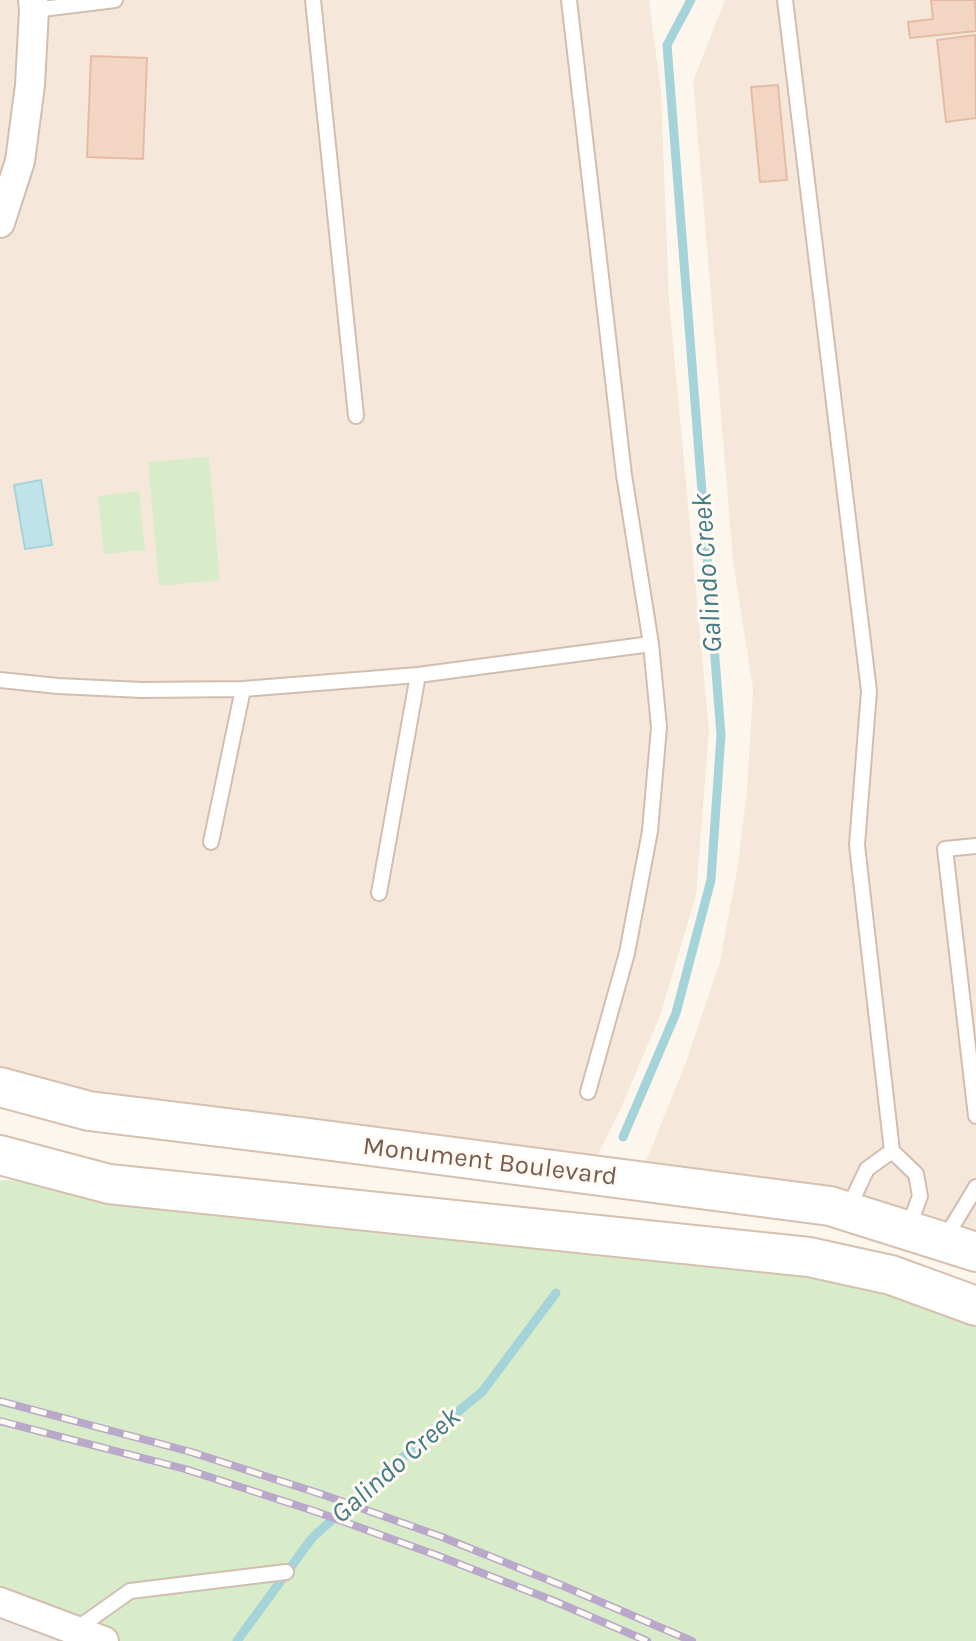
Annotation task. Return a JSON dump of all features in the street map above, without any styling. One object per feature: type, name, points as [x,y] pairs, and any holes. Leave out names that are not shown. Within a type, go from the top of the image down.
[{"type":"main road","name":"Monument Boulevard","points":[[0,1087],[89,1111],[830,1206],[960,1246]]},
{"type":"main road","points":[[0,1155],[109,1184],[809,1257],[891,1275],[976,1306]]},
{"type":"street","points":[[0,223],[20,161],[30,85],[34,5]]},
{"type":"street","points":[[0,1602],[103,1641]]},
{"type":"lane","points":[[34,5],[115,0]]},
{"type":"lane","points":[[313,0],[356,416]]},
{"type":"lane","points":[[569,0],[624,475],[651,644],[659,727],[650,831],[627,953],[588,1092]]},
{"type":"lane","points":[[785,0],[869,691],[857,845],[892,1151],[916,1174],[920,1196],[907,1230]]},
{"type":"lane","points":[[0,680],[142,690],[243,689],[418,675],[651,644]]},
{"type":"lane","points":[[379,893],[418,675]]},
{"type":"lane","points":[[211,842],[243,689]]},
{"type":"lane","points":[[976,846],[946,849],[976,1116]]},
{"type":"lane","points":[[847,1212],[867,1170],[892,1151]]},
{"type":"lane","points":[[960,1246],[976,1187]]},
{"type":"lane","points":[[75,1630],[130,1591],[286,1572]]},
{"type":"shaded area","points":[[0,0],[649,0],[661,92],[669,300],[709,730],[696,895],[660,1016],[618,1115],[588,1174],[301,1137],[0,1073]]},
{"type":"shaded area","points":[[725,0],[976,0],[976,1252],[638,1181],[686,1062],[720,962],[737,870],[747,790],[753,689],[733,561],[693,81]]},
{"type":"shaded area","points":[[0,1607],[101,1641],[0,1641]]},
{"type":"green space","points":[[209,457],[220,580],[159,586],[148,462]]},
{"type":"green space","points":[[139,491],[145,550],[104,554],[98,496]]},
{"type":"green space","points":[[0,1180],[109,1184],[809,1257],[976,1306],[976,1641],[103,1641],[0,1602]]},
{"type":"water","points":[[41,480],[52,545],[25,549],[14,485]]},
{"type":"building","points":[[931,0],[975,0],[976,31],[910,38],[908,22],[933,19]]},
{"type":"building","points":[[975,35],[976,118],[946,122],[937,40]]},
{"type":"building","points":[[91,56],[147,58],[143,159],[87,157]]},
{"type":"building","points":[[778,85],[787,180],[760,182],[751,87]]},
{"type":"waterway","name":"Galindo Creek","points":[[623,1137],[676,1013],[711,880],[721,735],[667,45],[691,0]]},
{"type":"waterway","name":"Galindo Creek","points":[[237,1641],[312,1538],[387,1470],[482,1392],[556,1293]]},
{"type":"railway","points":[[0,1401],[191,1452],[324,1495],[442,1537],[692,1641]]},
{"type":"railway","points":[[0,1421],[185,1469],[317,1512],[554,1601],[647,1641]]}]
